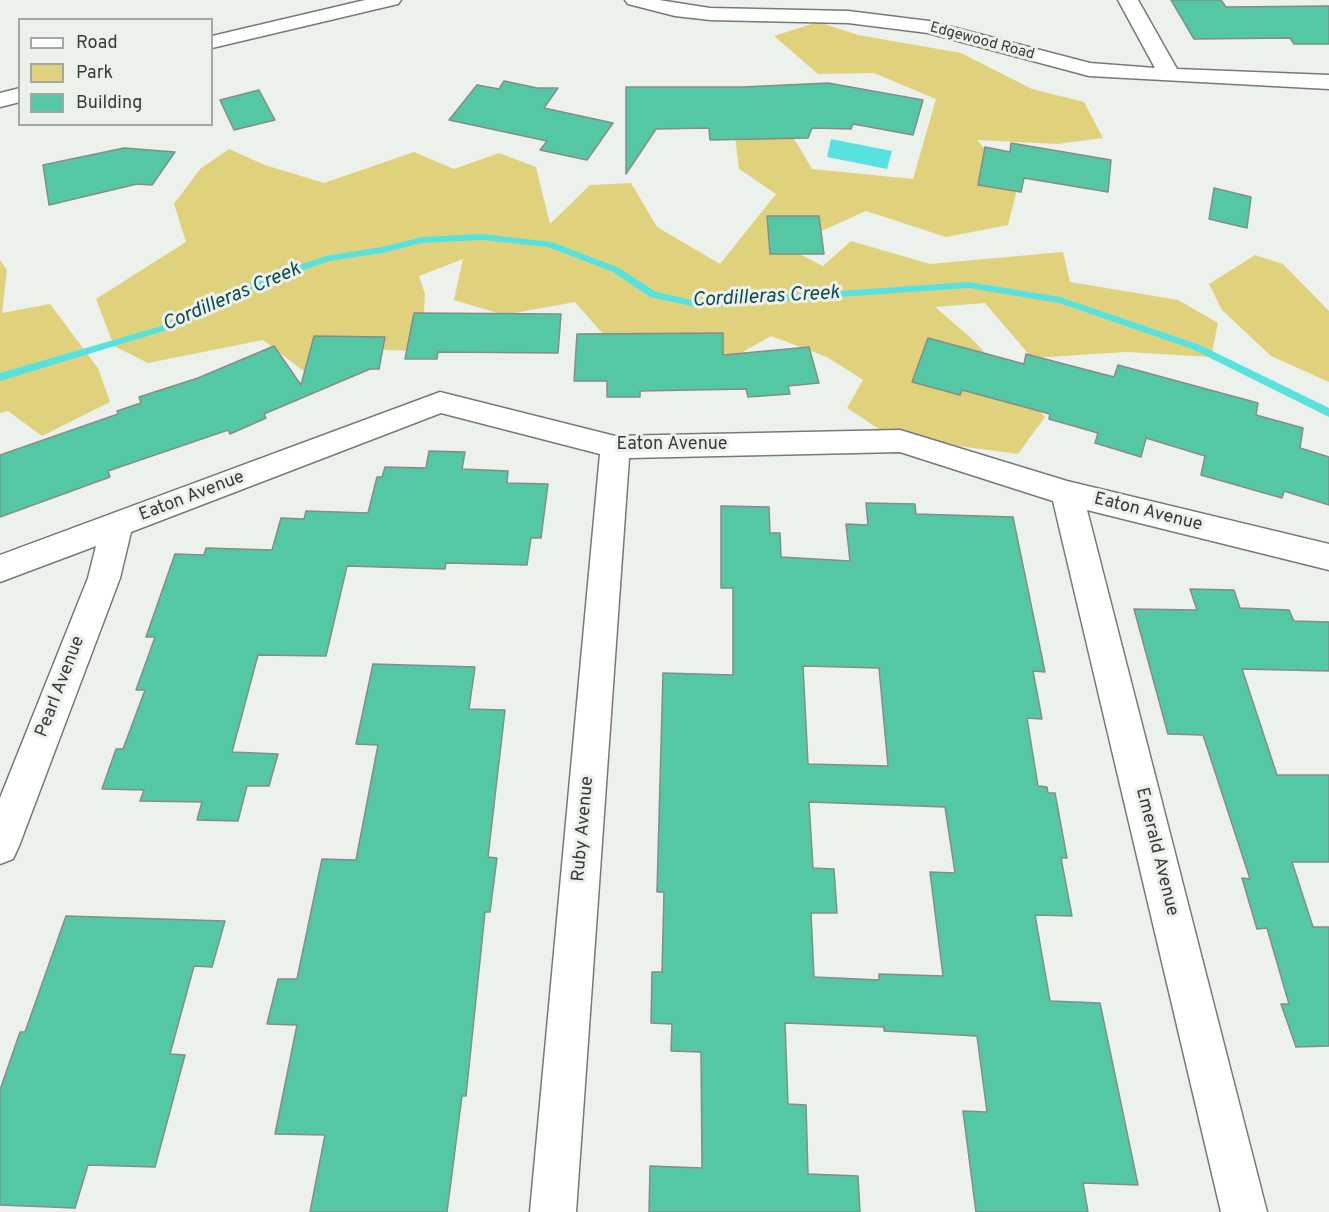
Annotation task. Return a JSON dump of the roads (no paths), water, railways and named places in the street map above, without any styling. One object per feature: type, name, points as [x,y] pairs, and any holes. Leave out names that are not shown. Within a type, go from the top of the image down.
[{"type":"street","points":[[213,42],[391,0]]},
{"type":"street","name":"Edgewood Road","points":[[635,0],[675,10],[743,8],[889,21],[957,33],[1089,69],[1329,82]]},
{"type":"street","points":[[1128,0],[1170,75]]},
{"type":"street","points":[[0,100],[18,96]]},
{"type":"street","name":"Eaton Avenue","points":[[0,569],[440,402],[615,447],[900,441],[1067,493],[1329,557]]},
{"type":"street","name":"Ruby Avenue","points":[[553,1212],[615,447]]},
{"type":"street","name":"Emerald Avenue","points":[[1067,493],[1244,1212]]},
{"type":"street","name":"Pearl Avenue","points":[[0,846],[104,578],[117,526]]},
{"type":"water","points":[[831,139],[892,151],[887,169],[827,157]]},
{"type":"waterway","name":"Cordilleras Creek","points":[[0,377],[161,329],[253,285],[328,258],[382,250],[422,240],[482,237],[549,244],[616,270],[653,295],[696,304],[969,285],[1060,300],[1196,347],[1329,413]]}]
